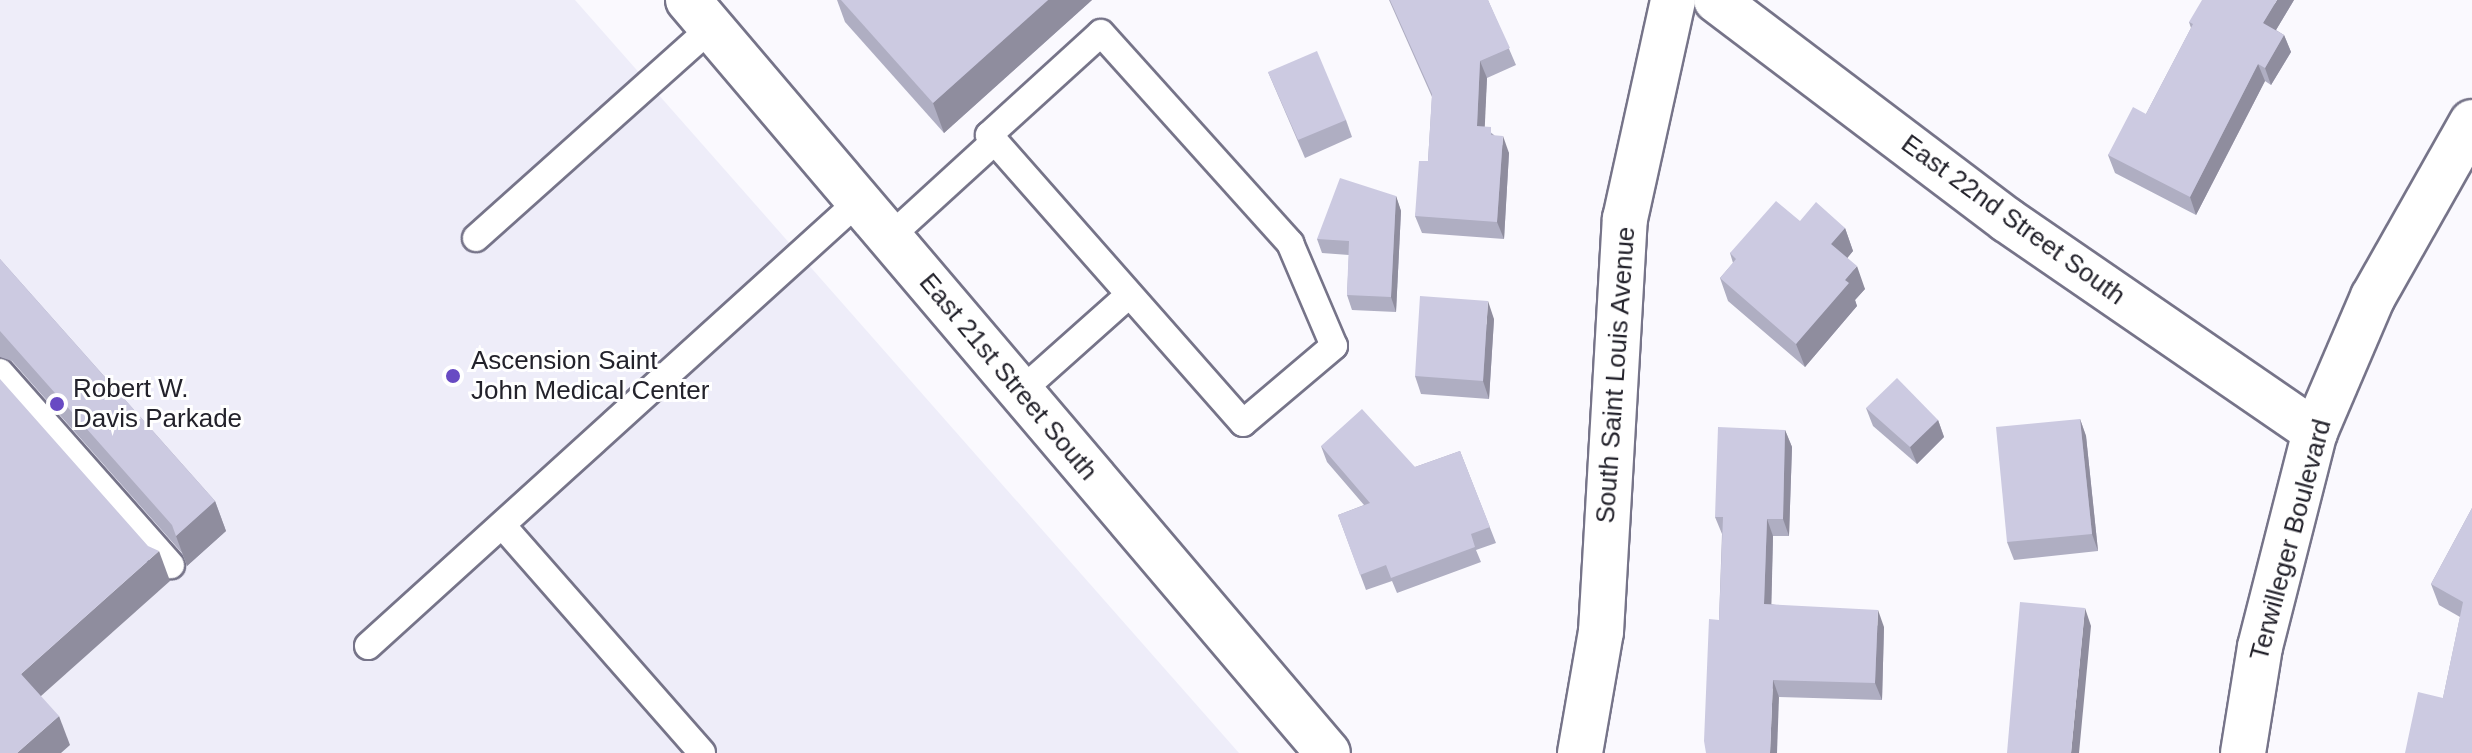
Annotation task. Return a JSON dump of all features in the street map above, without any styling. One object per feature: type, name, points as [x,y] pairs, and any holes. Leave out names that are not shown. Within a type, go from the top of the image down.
[{"type":"street","name":"South Saint Louis Avenue","points":[[1580,753],[1601,632],[1625,219],[1673,0]]},
{"type":"street","name":"East 22nd Street South","points":[[1716,0],[2007,220],[2315,432]]},
{"type":"street","name":"East 21st Street South","points":[[700,14],[892,235],[933,293],[1328,753]]},
{"type":"street","name":"Terwilleger Boulevard","points":[[2243,753],[2260,647],[2315,432],[2373,297],[2472,122]]},
{"type":"lane","points":[[476,238],[700,14]]},
{"type":"lane","points":[[1101,33],[1290,243],[1334,346],[1243,423],[1129,295],[989,135],[1101,33]]},
{"type":"lane","points":[[892,235],[994,142]]},
{"type":"lane","points":[[368,646],[861,199]]},
{"type":"lane","points":[[1020,392],[1129,295]]},
{"type":"lane","points":[[0,372],[171,565]]},
{"type":"lane","points":[[502,525],[702,753]]},
{"type":"shaded area","name":"Ascension Saint John Medical Center","points":[[0,0],[575,0],[1239,753],[0,753]]},
{"type":"building","points":[[841,0],[1048,0],[933,103]]},
{"type":"building","points":[[1390,0],[1488,0],[1510,48],[1480,61],[1477,126],[1491,127],[1491,135],[1503,136],[1497,222],[1415,216],[1419,161],[1428,161],[1432,94]]},
{"type":"building","points":[[2202,0],[2277,0],[2263,23],[2284,35],[2265,68],[2258,64],[2190,197],[2108,155],[2133,107],[2146,114],[2193,24],[2189,22]]},
{"type":"building","points":[[1317,51],[1346,120],[1298,140],[1268,72]]},
{"type":"building","points":[[1340,178],[1396,196],[1391,297],[1347,295],[1349,241],[1317,239]]},
{"type":"building","points":[[1776,201],[1800,221],[1816,202],[1845,228],[1831,244],[1857,266],[1845,280],[1849,283],[1796,344],[1720,278],[1736,259],[1730,253]]},
{"type":"building","points":[[0,259],[215,501],[176,536],[172,525],[0,331]]},
{"type":"building","points":[[1420,296],[1488,301],[1483,381],[1415,376]]},
{"type":"building","points":[[1897,378],[1938,420],[1910,447],[1866,408]]},
{"type":"building","points":[[0,379],[148,546],[159,551],[21,674],[59,716],[17,753],[0,753]]},
{"type":"building","points":[[1362,409],[1415,467],[1460,451],[1490,527],[1471,534],[1475,547],[1391,578],[1386,565],[1360,575],[1338,515],[1370,503],[1321,446]]},
{"type":"building","points":[[2080,419],[2092,534],[2007,542],[1996,427]]},
{"type":"building","points":[[1718,427],[1785,430],[1783,519],[1767,519],[1764,604],[1878,610],[1875,683],[1773,680],[1770,753],[1706,753],[1704,741],[1709,619],[1719,620],[1723,517],[1715,517]]},
{"type":"building","points":[[2472,508],[2472,753],[2405,753],[2418,692],[2443,698],[2463,602],[2431,584]]},
{"type":"building","points":[[2020,602],[2085,608],[2071,753],[2007,753]]},
{"type":"place","name":"Ascension Saint John Medical Center","points":[[453,376]]},
{"type":"place","name":"Robert W. Davis Parkade","points":[[57,404]]}]
